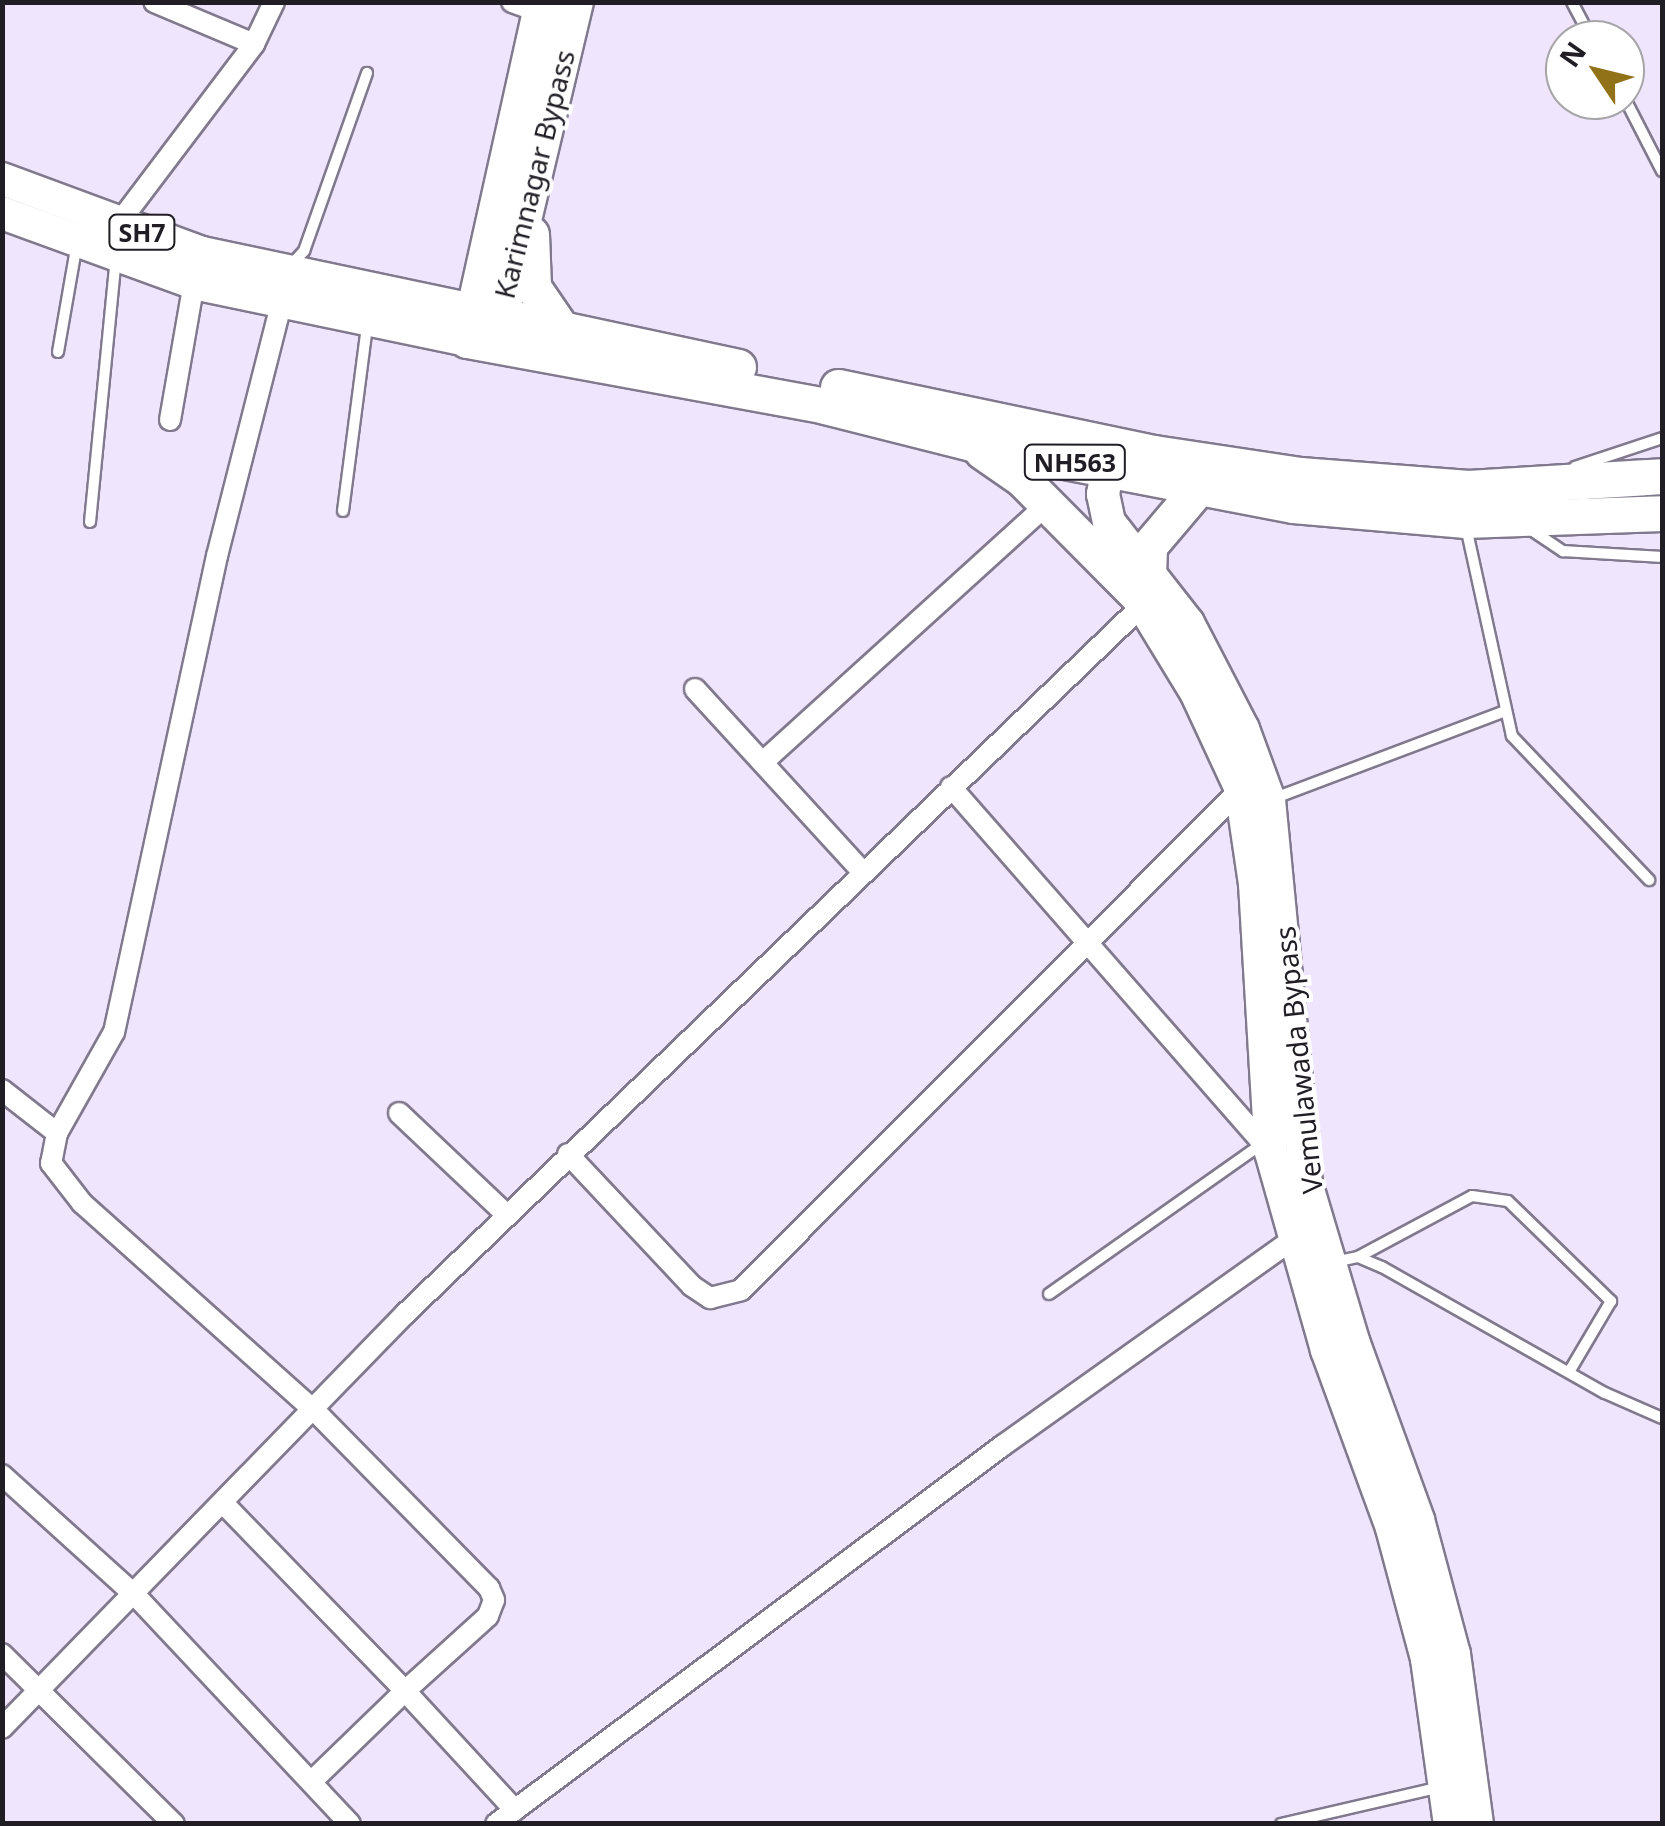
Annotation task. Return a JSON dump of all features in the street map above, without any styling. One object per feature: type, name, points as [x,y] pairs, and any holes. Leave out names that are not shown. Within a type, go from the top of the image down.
[{"type":"highway","name":"Karimnagar Bypass","points":[[483,328],[533,178],[576,2]]},
{"type":"highway","name":"Karimnagar Bypass","points":[[483,328],[531,6]]},
{"type":"highway","points":[[533,178],[533,287],[563,331]]},
{"type":"highway","name":"NH563","points":[[483,328],[563,331],[1099,453],[1199,486],[1293,505],[1464,520],[1516,502],[1662,476]]},
{"type":"highway","name":"NH563","points":[[483,328],[971,442],[1300,475],[1516,502],[1662,513]]},
{"type":"highway","points":[[971,442],[1147,590]]},
{"type":"highway","points":[[1147,590],[1148,546],[1199,486]]},
{"type":"main road","name":"SH7","points":[[2,179],[194,283],[284,286],[368,320],[483,328]]},
{"type":"main road","name":"SH7","points":[[2,213],[77,242],[118,240],[284,286],[483,328]]},
{"type":"main road","name":"Vemulawada Bypass","points":[[1099,453],[1108,522],[1255,794],[1282,881],[1298,1124],[1344,1260],[1454,1654],[1477,1824]]},
{"type":"main road","name":"Vemulawada Bypass","points":[[1255,794],[1255,884],[1267,1148],[1293,1239],[1392,1528],[1427,1660],[1450,1824]]},
{"type":"street","points":[[154,2],[254,44]]},
{"type":"street","points":[[118,240],[254,44],[274,2]]},
{"type":"street","points":[[170,420],[194,283]]},
{"type":"street","points":[[284,286],[218,556],[114,1032],[56,1133],[51,1163],[82,1204],[316,1412],[494,1600],[488,1616],[312,1781]]},
{"type":"street","points":[[763,762],[1046,505]]},
{"type":"street","points":[[2,1728],[507,1214],[952,786],[1147,590]]},
{"type":"street","points":[[695,689],[861,870]]},
{"type":"street","points":[[952,786],[1088,937],[1267,1148]]},
{"type":"street","points":[[568,1154],[692,1286],[723,1298],[741,1290],[1088,937],[1255,794]]},
{"type":"street","points":[[2,1090],[56,1133]]},
{"type":"street","points":[[399,1113],[507,1214]]},
{"type":"street","points":[[496,1824],[1002,1446],[1293,1239]]},
{"type":"street","points":[[2,1475],[136,1595],[350,1824]]},
{"type":"street","points":[[223,1503],[515,1810]]},
{"type":"street","points":[[2,1654],[42,1689],[174,1824]]},
{"type":"lane","points":[[284,286],[304,251],[367,72]]},
{"type":"lane","points":[[1636,120],[1662,171]]},
{"type":"lane","points":[[90,522],[118,240]]},
{"type":"lane","points":[[58,352],[77,242]]},
{"type":"lane","points":[[343,510],[368,320]]},
{"type":"lane","points":[[1662,438],[1516,502],[1563,550],[1662,558]]},
{"type":"lane","points":[[1464,520],[1503,712],[1522,754],[1649,880]]},
{"type":"lane","points":[[1255,794],[1503,712]]},
{"type":"lane","points":[[1049,1294],[1267,1148]]},
{"type":"lane","points":[[1344,1260],[1472,1196],[1508,1201],[1611,1301],[1569,1372]]},
{"type":"lane","points":[[1344,1260],[1662,1418]]},
{"type":"lane","points":[[1281,1824],[1446,1786]]}]
